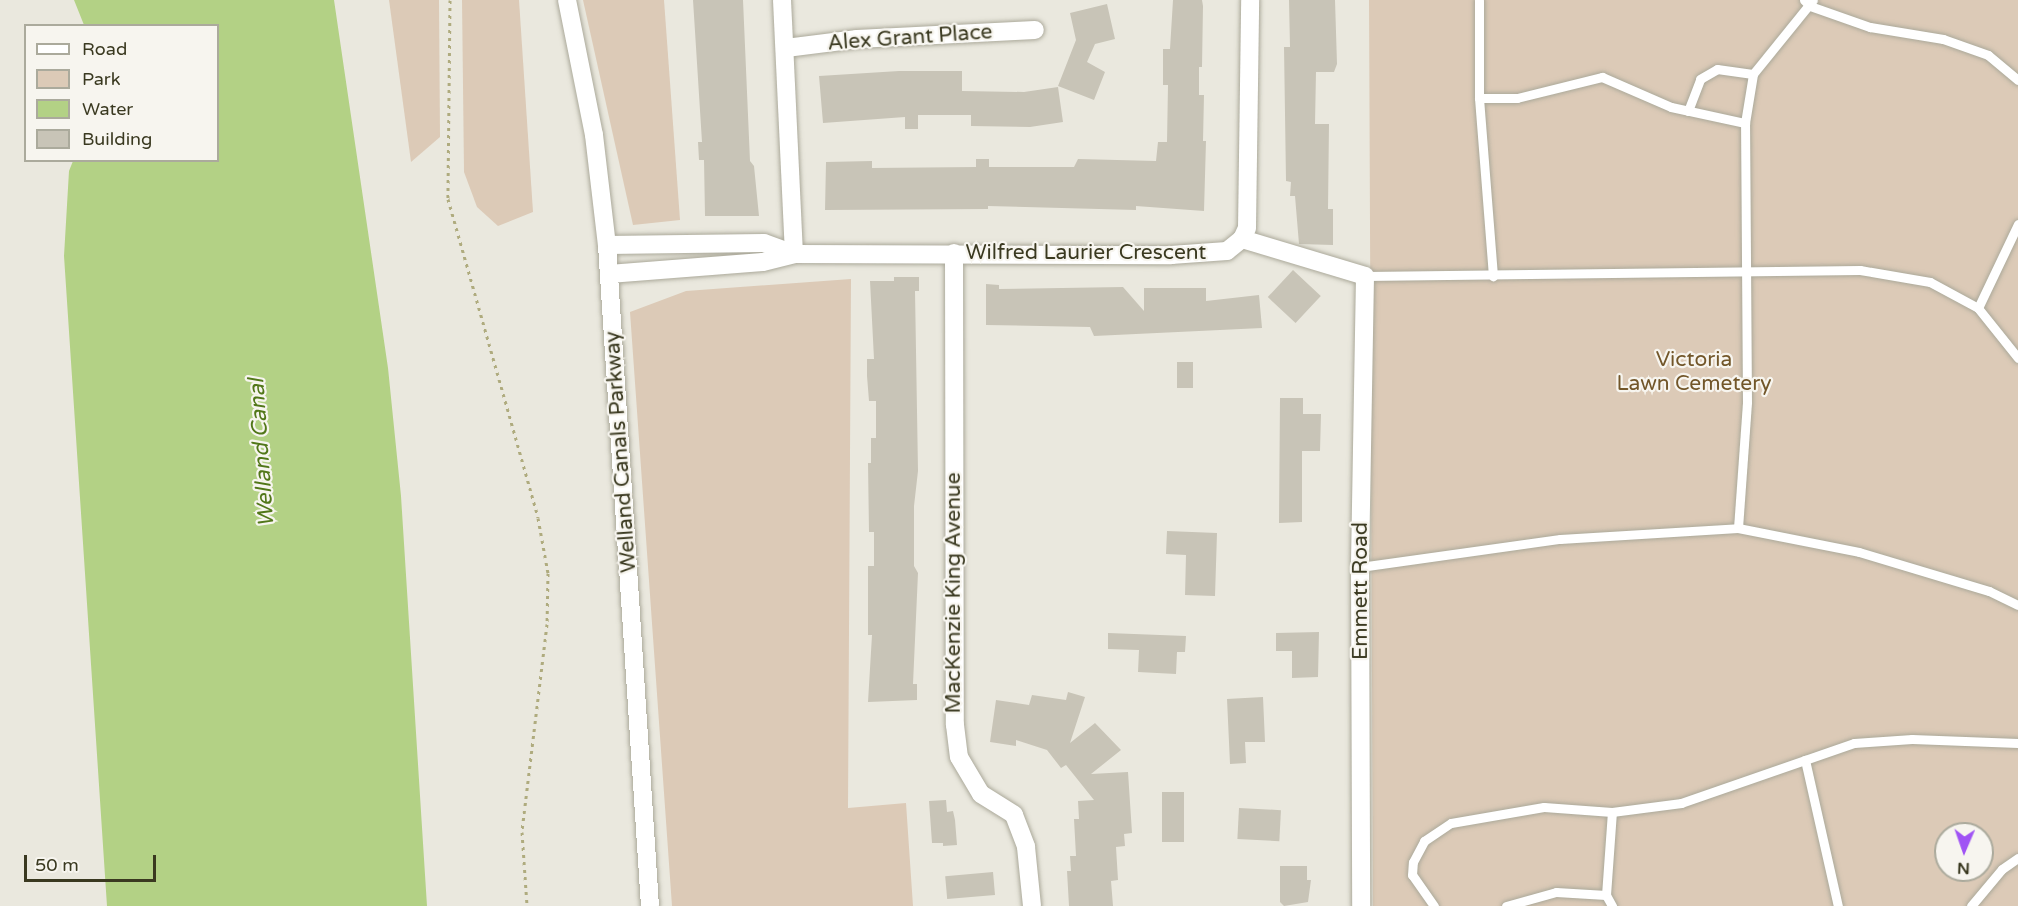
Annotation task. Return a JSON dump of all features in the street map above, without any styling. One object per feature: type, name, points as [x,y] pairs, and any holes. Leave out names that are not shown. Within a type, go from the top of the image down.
[{"type":"street","name":"Welland Canals Parkway","points":[[567,0],[594,135],[607,245],[650,906]]},
{"type":"street","points":[[782,0],[794,254]]},
{"type":"street","points":[[1250,0],[1247,228],[1242,240],[1365,276]]},
{"type":"street","name":"Alex Grant Place","points":[[786,48],[857,39],[1035,30]]},
{"type":"street","name":"Wilfred Laurier Crescent","points":[[609,274],[763,262],[794,254],[1212,253],[1227,251],[1242,240]]},
{"type":"street","name":"Wilfred Laurier Crescent","points":[[607,245],[764,243],[794,254]]},
{"type":"street","name":"MacKenzie King Avenue","points":[[954,253],[955,726],[959,757],[981,794],[1014,815],[1026,847],[1032,906]]},
{"type":"street","name":"Emmett Road","points":[[1361,906],[1360,567],[1365,276]]},
{"type":"lane","points":[[1479,0],[1479,98],[1493,276]]},
{"type":"lane","points":[[1738,528],[1747,402],[1743,272],[1744,123],[1753,74],[1809,2],[1870,27],[1943,39],[1988,55],[2018,81]]},
{"type":"lane","points":[[1688,111],[1700,79],[1717,69],[1753,74]]},
{"type":"lane","points":[[1479,98],[1517,98],[1602,77],[1688,111],[1744,123]]},
{"type":"lane","points":[[1978,308],[2018,224]]},
{"type":"lane","points":[[1365,276],[1860,270],[1930,282],[1978,308],[2018,358]]},
{"type":"lane","points":[[1360,567],[1560,539],[1738,528],[1859,552],[1989,591],[2018,605]]},
{"type":"lane","points":[[1434,906],[1412,875],[1413,862],[1424,841],[1450,823],[1544,807],[1612,812],[1681,804],[1854,743],[1912,739],[2018,743]]},
{"type":"lane","points":[[1805,760],[1838,906]]},
{"type":"lane","points":[[1612,812],[1606,895],[1612,906]]},
{"type":"lane","points":[[1971,906],[2002,869],[2018,858]]},
{"type":"lane","points":[[1506,906],[1556,892],[1606,895]]},
{"type":"path","points":[[450,0],[448,199],[538,518],[548,573],[547,624],[522,832],[527,906]]},
{"type":"green space","points":[[389,0],[439,0],[440,137],[411,162]]},
{"type":"green space","points":[[462,0],[519,0],[533,212],[498,226],[477,207],[464,172]]},
{"type":"green space","points":[[583,0],[664,0],[680,220],[633,225]]},
{"type":"green space","name":"Victoria Lawn Cemetery","points":[[1369,0],[2018,0],[2018,906],[1373,906]]},
{"type":"green space","points":[[851,279],[848,808],[906,803],[913,906],[672,906],[630,312],[686,291]]},
{"type":"water","name":"Welland Canal","points":[[74,0],[334,0],[388,368],[401,496],[427,906],[107,906],[64,256],[69,171],[73,162],[219,162],[219,24],[84,24]]},
{"type":"building","points":[[693,0],[743,0],[750,161],[754,166],[759,216],[705,216],[704,160],[699,160],[698,142],[702,142]]},
{"type":"building","points":[[1173,0],[1202,0],[1203,6],[1199,95],[1204,95],[1203,141],[1206,141],[1204,211],[1136,206],[1136,210],[988,206],[988,209],[825,210],[826,162],[872,161],[872,168],[976,167],[976,159],[989,159],[989,167],[1074,167],[1078,159],[1156,161],[1158,142],[1167,142],[1168,85],[1163,85],[1163,49],[1170,49]]},
{"type":"building","points":[[1289,0],[1335,0],[1337,64],[1334,72],[1316,72],[1315,124],[1329,124],[1328,209],[1333,209],[1333,245],[1299,244],[1295,196],[1290,196],[1291,182],[1286,181],[1284,47],[1290,47]]},
{"type":"building","points":[[1107,4],[1115,39],[1095,44],[1087,62],[1105,72],[1094,100],[1058,86],[1076,40],[1070,13]]},
{"type":"building","points":[[899,71],[962,71],[962,91],[1024,92],[1058,87],[1063,122],[1030,127],[971,126],[971,115],[918,115],[918,129],[905,129],[905,117],[823,123],[819,76]]},
{"type":"building","points":[[1293,270],[1321,296],[1296,323],[1268,297]]},
{"type":"building","points":[[894,277],[919,277],[919,291],[915,291],[918,471],[914,506],[914,566],[918,573],[913,684],[917,684],[917,700],[868,702],[872,635],[868,635],[868,566],[874,566],[874,532],[869,532],[868,463],[871,463],[871,438],[876,438],[876,401],[869,401],[867,376],[867,359],[874,359],[870,281],[894,281]]},
{"type":"building","points":[[986,284],[999,285],[999,289],[1123,287],[1144,311],[1144,288],[1206,288],[1206,301],[1259,295],[1262,328],[1094,336],[1090,327],[986,325]]},
{"type":"building","points":[[1177,362],[1193,362],[1193,388],[1177,388]]},
{"type":"building","points":[[1280,398],[1303,398],[1303,414],[1321,414],[1320,451],[1302,451],[1302,522],[1279,523]]},
{"type":"building","points":[[1167,531],[1217,533],[1215,596],[1185,595],[1186,555],[1166,554]]},
{"type":"building","points":[[1319,632],[1318,677],[1292,678],[1292,651],[1276,651],[1276,633]]},
{"type":"building","points":[[1108,633],[1186,636],[1185,652],[1177,652],[1176,674],[1138,672],[1139,650],[1108,649]]},
{"type":"building","points":[[1068,692],[1085,697],[1070,743],[1095,723],[1121,750],[1091,774],[1128,772],[1132,833],[1124,834],[1125,846],[1116,847],[1118,880],[1111,881],[1113,906],[1069,906],[1067,871],[1071,871],[1070,856],[1076,856],[1074,819],[1079,819],[1078,801],[1094,800],[1066,765],[1061,768],[1047,750],[1016,740],[1016,746],[990,742],[996,700],[1029,705],[1032,695],[1066,700]]},
{"type":"building","points":[[1263,697],[1265,742],[1245,742],[1246,763],[1230,764],[1227,699]]},
{"type":"building","points":[[1162,792],[1184,792],[1184,842],[1162,842]]},
{"type":"building","points":[[946,800],[947,812],[953,811],[957,845],[943,846],[943,843],[932,843],[929,801]]},
{"type":"building","points":[[1239,808],[1281,810],[1279,841],[1237,839]]},
{"type":"building","points":[[1280,866],[1307,866],[1307,880],[1311,880],[1308,902],[1284,906],[1280,902]]},
{"type":"building","points":[[993,872],[995,895],[947,899],[945,876]]}]
